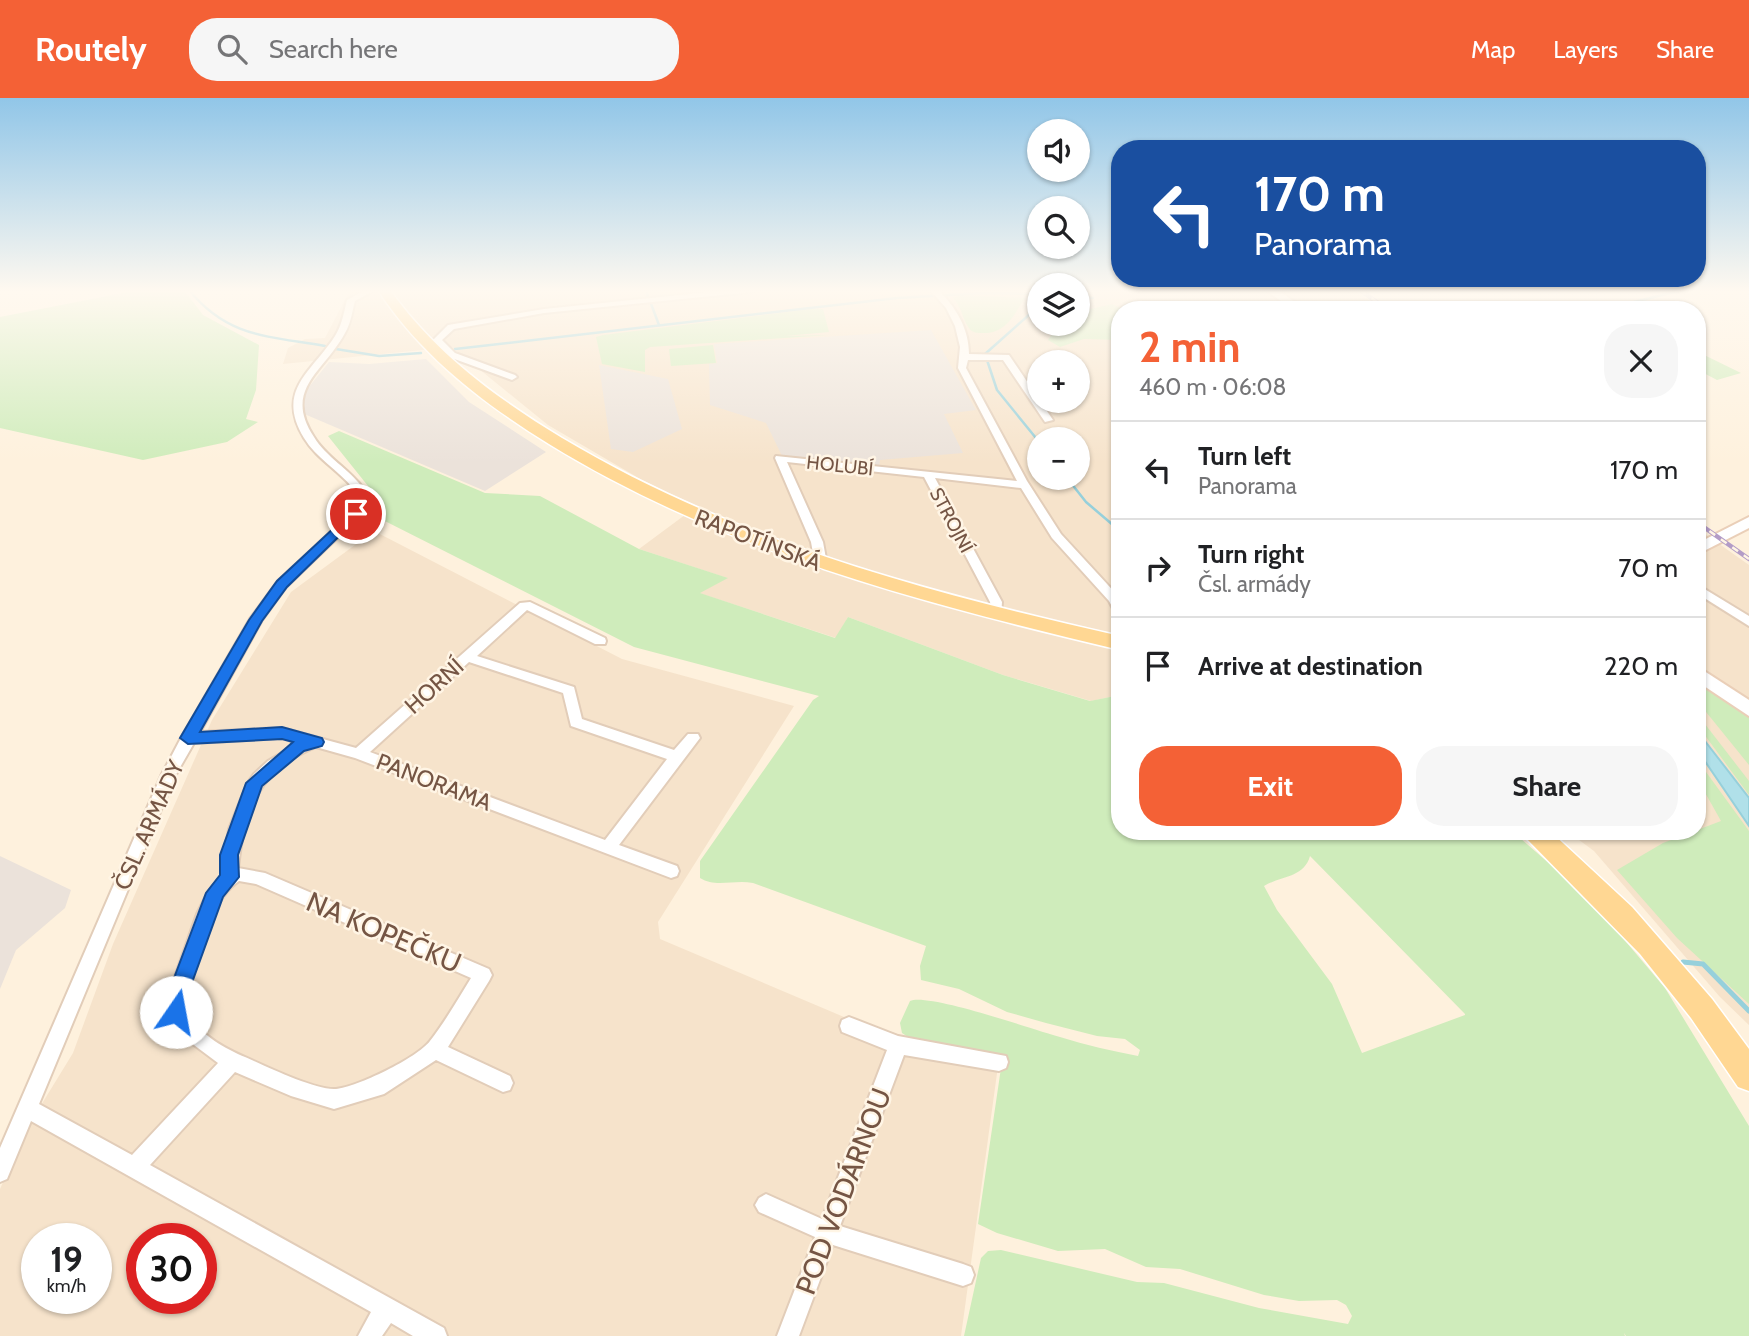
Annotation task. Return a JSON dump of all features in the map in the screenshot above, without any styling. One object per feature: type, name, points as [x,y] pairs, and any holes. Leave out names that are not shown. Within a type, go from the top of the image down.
[{"type":"main road","name":"RAPOTÍNSKÁ","points":[[431,348],[503,408],[604,471],[695,517],[821,564],[997,614],[1111,641]]},
{"type":"main road","points":[[1542,840],[1603,894],[1667,964],[1716,1025],[1749,1076]]},
{"type":"street","name":"ČSL. ARMÁDY","points":[[0,1172],[168,776],[188,738],[256,620],[282,584],[356,514],[358,488],[349,475],[312,441],[295,407],[300,385],[329,348]]},
{"type":"street","points":[[445,348],[452,355],[512,377]]},
{"type":"street","points":[[967,348],[962,368],[1025,485],[1056,536],[1111,596]]},
{"type":"street","points":[[965,357],[1006,357],[1048,420]]},
{"type":"street","name":"HOLUBÍ","points":[[821,564],[817,542],[780,458],[928,475]]},
{"type":"street","name":"STROJNÍ","points":[[928,475],[1025,485]]},
{"type":"street","name":"STROJNÍ","points":[[928,475],[996,602],[997,614]]},
{"type":"street","points":[[1706,545],[1749,522]]},
{"type":"street","points":[[1706,594],[1749,622]]},
{"type":"street","name":"HORNÍ","points":[[359,754],[519,609],[530,606],[600,641]]},
{"type":"street","points":[[509,618],[527,623]]},
{"type":"street","points":[[467,657],[569,690],[576,722],[677,757]]},
{"type":"street","points":[[1706,679],[1749,709]]},
{"type":"street","name":"PANORAMA","points":[[188,738],[282,733],[316,742],[359,754],[671,871]]},
{"type":"street","points":[[608,848],[693,738]]},
{"type":"street","name":"NA KOPEČKU","points":[[229,877],[229,855],[255,783],[299,746],[316,742]]},
{"type":"street","name":"NA KOPEČKU","points":[[240,874],[259,878],[483,975],[435,1050],[377,1087],[334,1099],[291,1087],[232,1061],[189,1034],[176,1012],[175,1002],[215,893],[229,877],[240,874]]},
{"type":"street","points":[[849,1026],[898,1045],[999,1062]]},
{"type":"street","name":"POD VODÁRNOU","points":[[788,1336],[898,1045]]},
{"type":"street","points":[[435,1050],[503,1083]]},
{"type":"street","points":[[134,1168],[232,1061]]},
{"type":"street","points":[[27,1108],[436,1336]]},
{"type":"street","points":[[766,1205],[827,1232],[962,1275]]},
{"type":"street","points":[[369,1336],[387,1309]]},
{"type":"shaded area","points":[[288,348],[444,348],[283,364]]},
{"type":"shaded area","points":[[453,348],[1111,348],[1111,697],[1091,701],[1003,675],[848,617],[836,638],[699,593],[727,578],[639,549],[697,506],[642,480],[548,425]]},
{"type":"shaded area","points":[[715,348],[941,348],[976,410],[944,414],[963,453],[880,460],[879,468],[783,458],[766,423],[710,405],[709,364],[717,363]]},
{"type":"shaded area","points":[[426,359],[469,402],[546,452],[485,491],[302,413],[304,393],[329,362],[369,364]]},
{"type":"shaded area","points":[[599,365],[668,379],[682,429],[633,452],[611,449]]},
{"type":"shaded area","points":[[374,531],[622,659],[794,706],[658,922],[660,939],[844,1017],[998,1066],[961,1336],[0,1336],[0,1189],[27,1128],[73,1053],[113,944],[212,720],[291,592]]},
{"type":"shaded area","points":[[1706,535],[1749,565],[1749,1025],[1720,997],[1594,851],[1579,840],[1706,840]]},
{"type":"shaded area","points":[[0,856],[71,890],[65,908],[16,950],[0,989]]},
{"type":"green space","points":[[0,348],[259,348],[256,390],[246,419],[258,422],[227,442],[143,460],[0,428]]},
{"type":"green space","points":[[598,348],[649,348],[645,350],[645,372],[602,364]]},
{"type":"green space","points":[[713,348],[716,363],[671,366],[669,349]]},
{"type":"green space","points":[[1706,356],[1741,373],[1717,380],[1706,374]]},
{"type":"green space","points":[[339,431],[485,493],[540,496],[639,549],[728,578],[700,593],[835,638],[848,617],[1003,675],[1090,701],[1111,697],[1111,840],[1522,840],[1589,898],[1665,988],[1749,1126],[1749,1336],[1626,1336],[1624,1333],[1625,1336],[964,1336],[981,1258],[988,1251],[1001,1250],[1137,1282],[1164,1283],[1259,1308],[1348,1324],[1352,1316],[1346,1305],[1337,1300],[1299,1301],[1264,1295],[1180,1269],[1146,1267],[1105,1249],[1058,1251],[997,1233],[978,1224],[1001,1068],[1000,1056],[908,1037],[902,1033],[900,1023],[910,1001],[938,1002],[959,1007],[1118,1052],[1138,1056],[1140,1050],[1125,1039],[1097,1036],[1007,1012],[959,989],[921,980],[920,966],[926,946],[753,883],[719,883],[700,878],[700,861],[813,700],[819,696],[634,647],[373,515],[365,506],[372,491],[328,436]],"holes":[[[1310,856],[1465,1015],[1362,1053],[1332,984],[1277,910],[1264,886],[1297,873],[1303,869]]]},
{"type":"green space","points":[[1706,684],[1749,714],[1749,765],[1706,712]]},
{"type":"green space","points":[[1706,725],[1749,781],[1749,795],[1706,737]]},
{"type":"green space","points":[[1706,772],[1749,831],[1749,1004],[1677,938],[1617,870],[1671,840],[1706,840],[1706,827],[1721,821],[1706,794]]},
{"type":"water","points":[[1706,742],[1749,798],[1749,826],[1706,763]]},
{"type":"waterway","points":[[455,349],[466,348]]},
{"type":"waterway","points":[[992,348],[985,354],[997,390],[1027,427]]},
{"type":"waterway","points":[[336,349],[379,356],[421,353]]},
{"type":"waterway","points":[[1076,490],[1111,523]]},
{"type":"waterway","points":[[1683,962],[1703,964],[1749,1011]]},
{"type":"railway","points":[[1706,529],[1749,559]]},
{"type":"route","points":[[176,1012],[175,1002],[215,893],[229,877],[229,855],[255,783],[299,746],[316,742],[282,733],[188,738],[256,620],[282,584],[356,514]]}]
